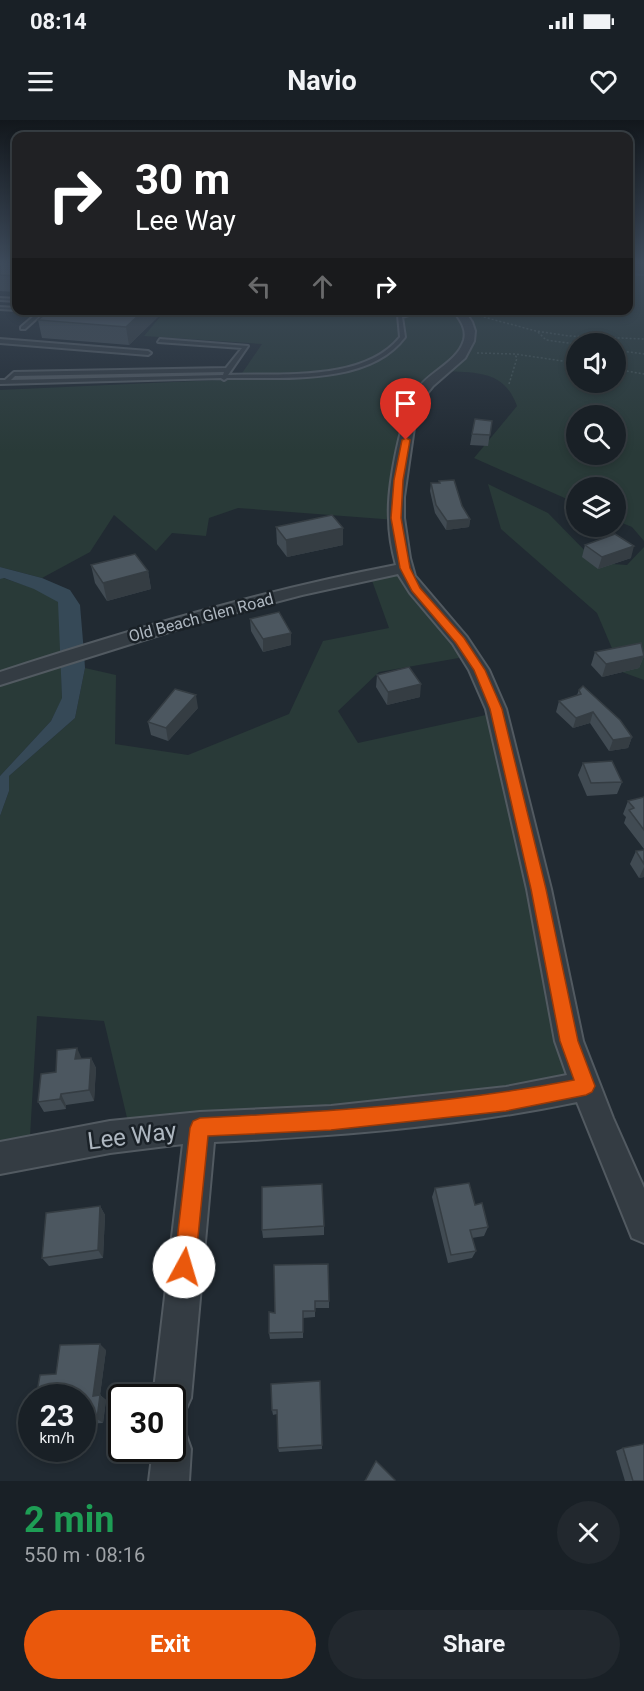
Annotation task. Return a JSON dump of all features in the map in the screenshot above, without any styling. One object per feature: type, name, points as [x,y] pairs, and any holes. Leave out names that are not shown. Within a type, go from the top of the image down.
[{"type":"street","points":[[466,326],[470,332],[469,341],[461,356],[429,383],[412,410],[397,497],[396,518],[405,568],[416,589],[460,641],[479,670],[496,709],[539,889],[569,1041],[644,1227]]},
{"type":"street","name":"Old Beach Glen Road","points":[[0,679],[99,645],[253,601],[405,568]]},
{"type":"street","name":"Lee Way","points":[[0,1158],[110,1137],[200,1128],[331,1121],[506,1102],[586,1086]]},
{"type":"street","points":[[173,1384],[200,1128]]},
{"type":"street","points":[[169,1481],[171,1462]]},
{"type":"lane","points":[[3,382],[304,376],[357,367],[384,356],[400,342],[404,333],[402,326]]},
{"type":"lane","points":[[0,341],[148,353]]},
{"type":"lane","points":[[160,341],[246,347],[224,378]]},
{"type":"lane","points":[[7,374],[228,370]]},
{"type":"lane","points":[[3,382],[14,374]]},
{"type":"path","points":[[515,326],[569,336],[644,339]]},
{"type":"path","points":[[536,331],[546,340],[566,343]]},
{"type":"path","points":[[626,352],[644,354]]},
{"type":"path","points":[[461,356],[470,353],[515,354],[566,362]]},
{"type":"path","points":[[509,384],[517,358],[515,354]]},
{"type":"path","points":[[626,371],[644,374]]},
{"type":"shaded area","points":[[153,326],[644,326],[644,541],[632,527],[626,525],[626,477],[566,477],[566,499],[474,458],[517,406],[505,386],[497,380],[478,373],[445,371],[424,392],[403,471],[396,520],[238,508],[209,518],[206,536],[172,533],[156,551],[114,515],[90,552],[42,578],[0,567],[0,390],[238,379],[262,344],[144,336]]},
{"type":"shaded area","points":[[488,484],[548,513],[566,531],[566,537],[572,537],[597,563],[627,565],[644,547],[644,680],[622,672],[597,613],[501,529]]},
{"type":"shaded area","points":[[404,570],[470,656],[379,672],[338,711],[358,743],[495,713],[587,1104],[133,1143],[104,1021],[37,1016],[29,1154],[0,1162],[0,816],[9,791],[9,776],[75,718],[85,668],[116,675],[115,744],[188,755],[289,714],[323,641],[389,628],[370,575]]},
{"type":"shaded area","points":[[0,577],[48,593],[69,612],[61,651],[62,699],[51,721],[0,776]]},
{"type":"water","points":[[0,567],[42,578],[70,590],[80,605],[85,668],[75,718],[9,776],[9,791],[0,816],[0,776],[51,721],[62,698],[58,602],[34,589],[4,578],[0,579]]},
{"type":"building","points":[[475,419],[492,421],[490,435],[472,434]]},
{"type":"building","points":[[454,480],[462,506],[470,519],[447,521],[436,505],[431,483]]},
{"type":"building","points":[[332,515],[343,528],[286,540],[276,527]]},
{"type":"building","points":[[607,537],[620,537],[634,546],[602,557],[585,545]]},
{"type":"building","points":[[135,554],[148,571],[103,583],[91,565]]},
{"type":"building","points":[[279,612],[291,633],[263,639],[250,619]]},
{"type":"building","points":[[641,643],[644,656],[606,664],[595,652]]},
{"type":"building","points":[[409,667],[421,684],[388,692],[377,675]]},
{"type":"building","points":[[583,686],[620,720],[632,737],[613,740],[593,712],[576,718],[559,701],[581,694],[579,690]]},
{"type":"building","points":[[175,689],[196,695],[166,728],[148,722]]},
{"type":"building","points":[[612,761],[622,782],[591,783],[583,763]]},
{"type":"building","points":[[644,797],[644,830],[629,810],[634,808],[628,801]]},
{"type":"building","points":[[644,850],[644,864],[636,851]]},
{"type":"building","points":[[77,1048],[75,1059],[91,1058],[89,1090],[61,1094],[60,1099],[38,1102],[41,1074],[56,1072],[57,1050]]},
{"type":"building","points":[[469,1183],[475,1205],[482,1203],[488,1227],[470,1230],[476,1251],[451,1255],[435,1188]]},
{"type":"building","points":[[322,1184],[324,1226],[262,1230],[262,1187]]},
{"type":"building","points":[[100,1206],[98,1250],[42,1258],[46,1213]]},
{"type":"building","points":[[328,1264],[329,1301],[315,1301],[315,1311],[303,1311],[303,1332],[269,1333],[269,1312],[275,1313],[274,1265]]},
{"type":"building","points":[[100,1344],[95,1384],[38,1384],[40,1375],[56,1374],[60,1345]]},
{"type":"building","points":[[320,1381],[322,1445],[278,1448],[277,1410],[272,1410],[271,1384]]},
{"type":"building","points":[[100,1395],[97,1419],[96,1396]]},
{"type":"building","points":[[644,1444],[644,1481],[633,1481],[623,1448]]},
{"type":"building","points":[[376,1461],[395,1480],[394,1481],[365,1481]]},
{"type":"route","points":[[184,1267],[200,1128],[331,1121],[506,1102],[586,1086],[569,1041],[539,889],[496,709],[479,670],[460,641],[407,576],[396,518],[399,480],[406,440]]}]
